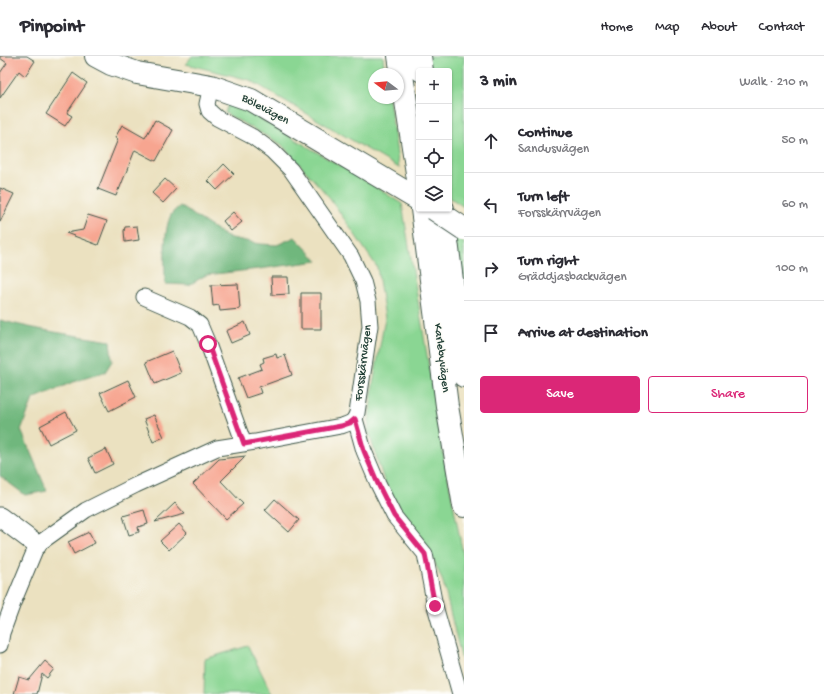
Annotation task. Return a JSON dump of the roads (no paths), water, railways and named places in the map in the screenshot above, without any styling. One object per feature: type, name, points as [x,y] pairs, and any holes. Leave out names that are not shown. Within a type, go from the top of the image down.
[{"type":"main road","name":"Bölevägen","points":[[96,56],[111,64],[137,73],[211,86],[251,100],[416,198]]},
{"type":"main road","points":[[399,56],[417,176]]},
{"type":"main road","points":[[420,56],[422,68]]},
{"type":"main road","name":"Karlebyvägen","points":[[422,212],[447,406],[464,506]]},
{"type":"main road","points":[[438,212],[464,229]]},
{"type":"main road","name":"Karlebyvägen","points":[[443,212],[464,376]]},
{"type":"street","name":"Forsskärrvägen","points":[[211,86],[207,104],[209,111],[217,118],[253,137],[272,151],[291,170],[351,256],[363,281],[368,301],[370,326],[355,419]]},
{"type":"street","points":[[144,297],[190,317],[200,325],[244,444]]},
{"type":"street","points":[[0,645],[2,633],[13,603],[37,545],[86,510],[136,485],[217,448],[341,426],[350,423],[355,419],[364,451],[394,516],[425,554],[435,606],[460,694]]},
{"type":"street","points":[[0,517],[37,545]]}]
